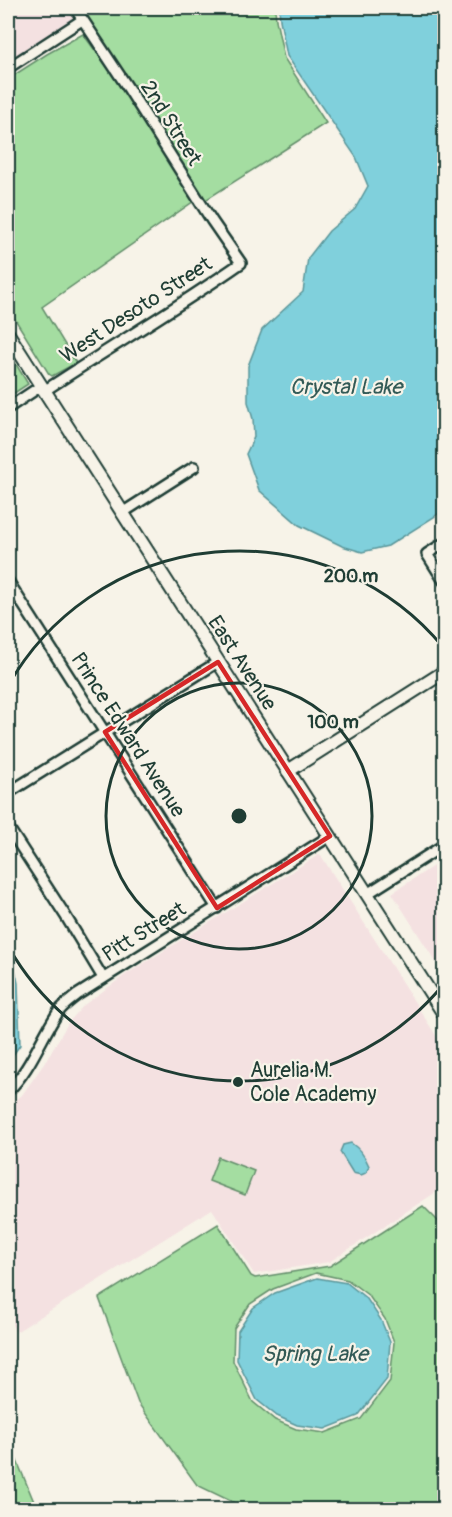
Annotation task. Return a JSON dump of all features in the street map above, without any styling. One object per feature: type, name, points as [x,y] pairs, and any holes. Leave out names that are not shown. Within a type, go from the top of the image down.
[{"type":"street","name":"2nd Street","points":[[75,8],[237,257]]},
{"type":"street","points":[[8,68],[82,20]]},
{"type":"street","name":"West Desoto Street","points":[[43,389],[200,292],[242,263],[237,257]]},
{"type":"street","name":"East Avenue","points":[[8,334],[444,1014]]},
{"type":"street","points":[[8,408],[43,389]]},
{"type":"street","points":[[122,513],[194,467]]},
{"type":"street","points":[[444,543],[427,554],[444,581]]},
{"type":"street","name":"Prince Edward Avenue","points":[[8,581],[217,908]]},
{"type":"street","points":[[8,793],[218,662]]},
{"type":"street","points":[[288,771],[444,672]]},
{"type":"street","points":[[8,826],[103,978]]},
{"type":"street","name":"Pitt Street","points":[[8,1091],[30,1063],[60,1011],[77,995],[330,836]]},
{"type":"street","points":[[368,894],[444,845]]},
{"type":"highlighted area","points":[[218,662],[330,836],[217,908],[105,732]]},
{"type":"shaded area","points":[[8,8],[69,8],[76,18],[8,62]]},
{"type":"shaded area","name":"Aurelia M. Cole Academy","points":[[320,854],[444,1048],[444,1187],[329,1262],[254,1274],[212,1209],[16,1332],[8,1319],[8,1107],[22,1095],[46,1061],[68,1023],[84,1005],[125,975]]},
{"type":"shaded area","points":[[444,859],[444,975],[392,893]]},
{"type":"green space","points":[[80,8],[275,8],[284,58],[326,123],[204,201],[132,85]]},
{"type":"green space","points":[[83,34],[124,90],[194,201],[42,307],[76,363],[52,376],[8,308],[8,79]]},
{"type":"green space","points":[[8,351],[28,384],[8,397]]},
{"type":"green space","points":[[218,1157],[254,1171],[245,1195],[209,1181]]},
{"type":"green space","points":[[423,1206],[444,1227],[444,1508],[426,1503],[404,1510],[256,1509],[243,1507],[197,1485],[138,1403],[99,1298],[218,1224],[251,1276],[255,1278],[330,1266]],"holes":[[[316,1273],[348,1280],[369,1296],[385,1319],[394,1342],[390,1381],[361,1419],[325,1433],[296,1429],[275,1420],[253,1402],[233,1361],[234,1328],[250,1304],[273,1289]]]},
{"type":"green space","points":[[8,1436],[10,1444],[37,1509],[10,1509]]},
{"type":"water","name":"Crystal Lake","points":[[279,8],[444,8],[444,188],[442,196],[444,201],[444,509],[388,546],[362,552],[342,546],[299,525],[259,490],[246,454],[254,437],[253,419],[248,402],[248,366],[262,330],[303,292],[308,258],[329,231],[355,209],[368,186],[356,157],[287,56]]},
{"type":"water","points":[[8,937],[18,983],[20,1045],[8,1062]]},
{"type":"water","points":[[351,1143],[360,1150],[369,1166],[366,1173],[361,1175],[353,1173],[340,1152],[343,1145]]},
{"type":"water","name":"Spring Lake","points":[[317,1278],[347,1283],[367,1299],[381,1320],[390,1342],[387,1379],[358,1416],[325,1429],[297,1425],[277,1416],[257,1400],[237,1360],[238,1331],[253,1308],[275,1293]]},
{"type":"place","name":"Aurelia M. Cole Academy","points":[[238,1082]]}]
